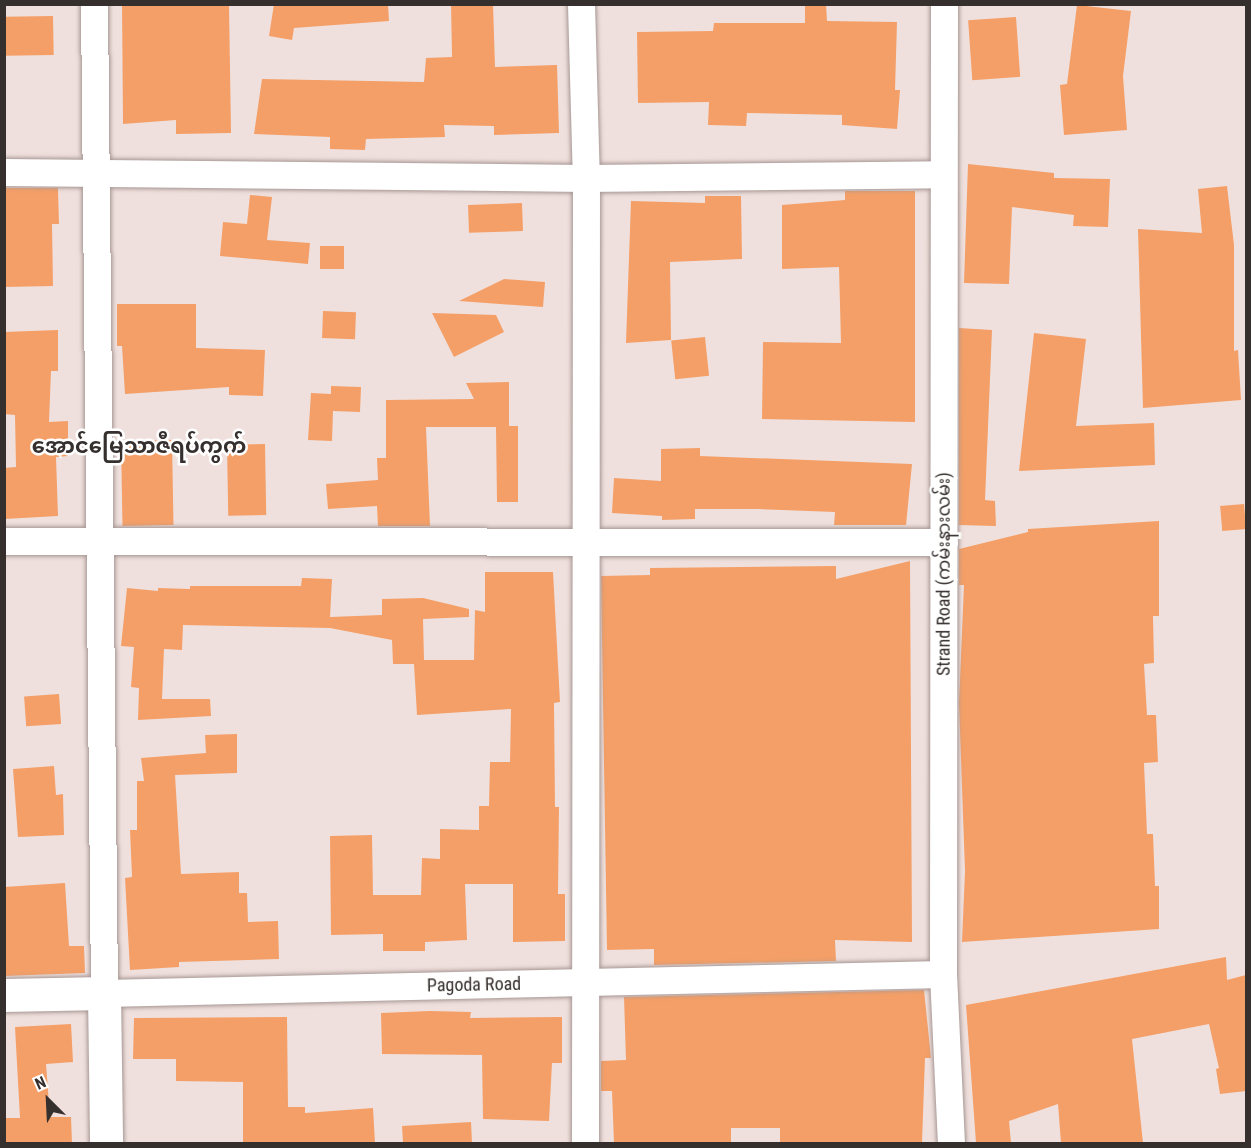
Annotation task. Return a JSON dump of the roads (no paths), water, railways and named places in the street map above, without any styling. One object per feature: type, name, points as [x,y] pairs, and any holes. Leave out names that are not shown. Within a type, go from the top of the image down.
[{"type":"main road","name":"Pagoda Road","points":[[4,995],[104,993]]},
{"type":"main road","points":[[104,993],[106,1143]]},
{"type":"street","points":[[94,4],[104,993]]},
{"type":"street","points":[[581,4],[586,178],[585,1143]]},
{"type":"street","name":"Strand Road (ကမ်းနားလမ်း)","points":[[944,4],[943,974],[951,1143]]},
{"type":"street","points":[[4,172],[586,178],[943,174]]},
{"type":"street","points":[[4,540],[944,542]]},
{"type":"street","name":"Pagoda Road","points":[[104,993],[943,974]]},
{"type":"district","name":"အောင်မြေသာဇီရပ်ကွက်","points":[[139,446]]}]
